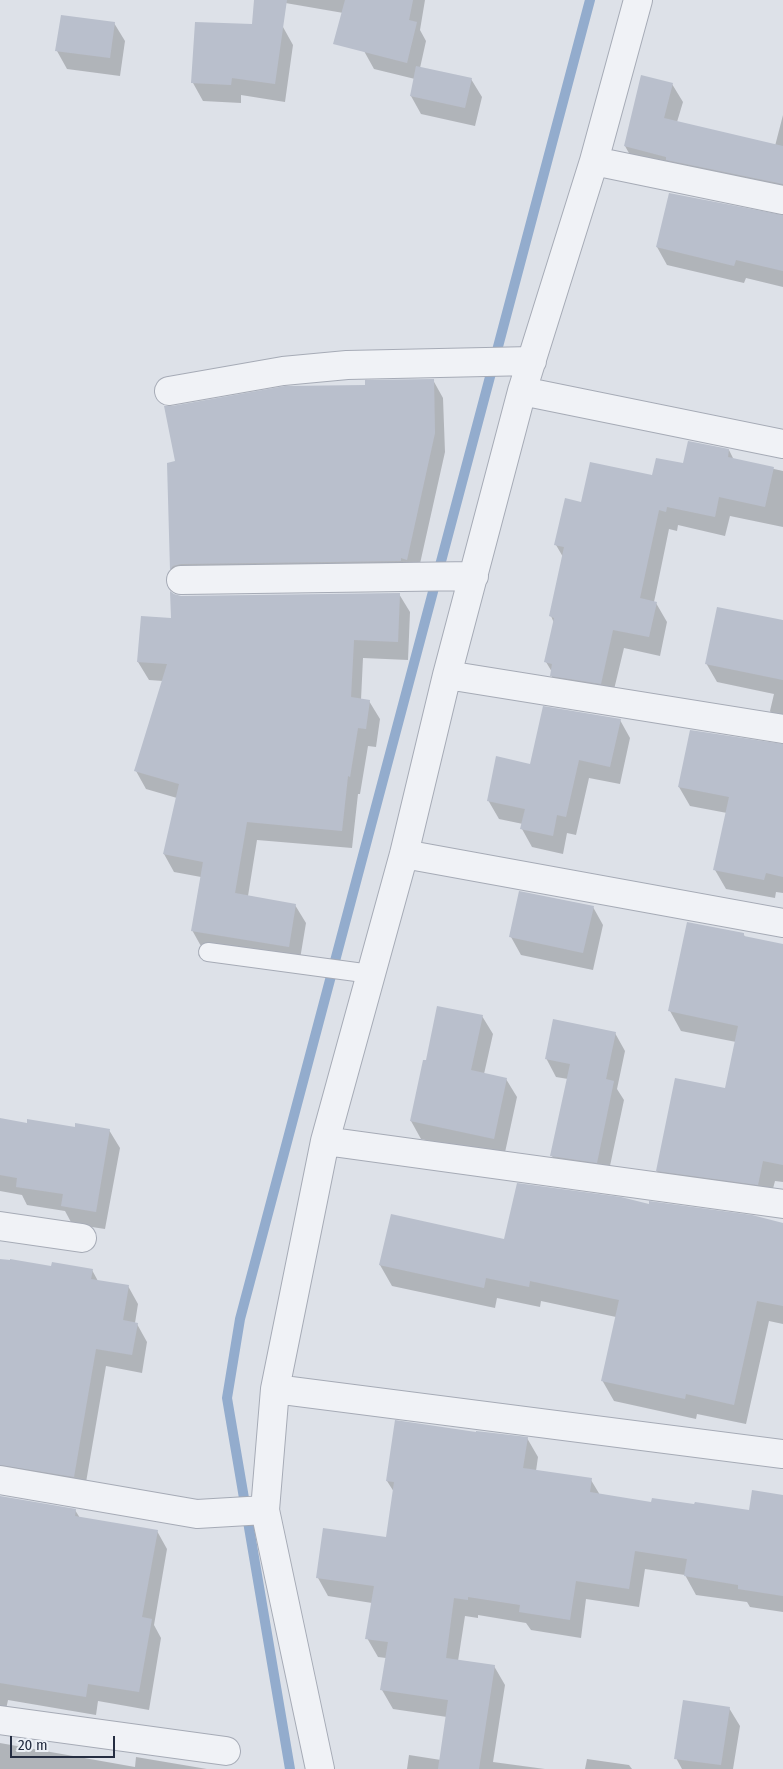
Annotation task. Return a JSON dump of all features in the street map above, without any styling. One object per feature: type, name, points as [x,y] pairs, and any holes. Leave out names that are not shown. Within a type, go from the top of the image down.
[{"type":"street","points":[[320,1769],[260,1511],[274,1389],[325,1142],[363,974],[404,854],[447,675],[464,576],[522,391],[523,362],[594,161],[638,0]]},
{"type":"street","points":[[594,161],[783,200]]},
{"type":"street","points":[[169,391],[283,371],[347,365],[523,362]]},
{"type":"street","points":[[522,391],[783,444]]},
{"type":"street","points":[[180,580],[464,576]]},
{"type":"street","points":[[447,675],[783,730]]},
{"type":"street","points":[[404,854],[783,923]]},
{"type":"street","points":[[325,1142],[783,1204]]},
{"type":"street","points":[[0,1226],[82,1238]]},
{"type":"street","points":[[274,1389],[783,1454]]},
{"type":"street","points":[[0,1480],[197,1514],[260,1511]]},
{"type":"street","points":[[0,1720],[226,1751]]},
{"type":"lane","points":[[208,952],[363,974]]},
{"type":"building","points":[[254,0],[287,0],[275,84],[232,78],[231,85],[191,83],[195,22],[252,24]]},
{"type":"building","points":[[345,0],[413,0],[409,20],[417,22],[407,63],[333,44]]},
{"type":"building","points":[[61,15],[115,22],[110,58],[55,51]]},
{"type":"building","points":[[416,66],[472,78],[465,108],[410,96]]},
{"type":"building","points":[[641,75],[673,83],[664,118],[783,146],[783,184],[666,160],[666,157],[624,146]]},
{"type":"building","points":[[669,193],[783,215],[783,271],[736,260],[734,266],[656,247]]},
{"type":"building","points":[[434,379],[435,433],[407,560],[401,558],[401,561],[181,564],[173,566],[170,570],[167,463],[175,461],[164,406],[285,386],[365,385],[365,380]]},
{"type":"building","points":[[688,441],[729,449],[728,457],[774,467],[765,507],[719,497],[715,517],[667,507],[666,512],[659,510],[640,598],[657,602],[649,637],[613,630],[601,684],[550,676],[552,664],[544,662],[554,618],[549,616],[564,547],[554,545],[565,498],[581,502],[590,462],[652,475],[656,458],[683,463]]},
{"type":"building","points":[[170,591],[181,596],[400,593],[398,642],[354,640],[351,697],[370,700],[366,729],[358,728],[350,777],[348,776],[342,831],[247,822],[235,893],[296,904],[289,947],[191,931],[203,862],[163,854],[179,784],[134,771],[167,664],[137,662],[141,616],[171,618]]},
{"type":"building","points":[[717,607],[783,620],[783,680],[705,664]]},
{"type":"building","points":[[543,706],[621,719],[610,767],[579,760],[566,817],[557,815],[553,836],[520,829],[525,809],[487,801],[496,756],[530,764]]},
{"type":"building","points":[[690,730],[783,744],[783,877],[766,873],[764,880],[713,870],[729,797],[678,787]]},
{"type":"building","points":[[519,891],[594,906],[583,953],[509,937]]},
{"type":"building","points":[[687,922],[744,933],[744,936],[783,944],[783,1165],[763,1161],[758,1185],[656,1171],[675,1078],[725,1088],[738,1026],[668,1011]]},
{"type":"building","points":[[437,1006],[483,1015],[471,1070],[507,1078],[494,1139],[410,1121],[423,1060],[426,1060]]},
{"type":"building","points":[[553,1019],[616,1032],[606,1079],[614,1081],[597,1163],[550,1156],[570,1064],[545,1059]]},
{"type":"building","points":[[0,1118],[27,1123],[27,1119],[75,1127],[75,1123],[110,1129],[96,1212],[61,1206],[63,1194],[16,1187],[17,1178],[0,1175]]},
{"type":"building","points":[[517,1183],[621,1197],[649,1204],[649,1201],[752,1215],[783,1223],[783,1306],[757,1301],[734,1405],[686,1394],[685,1399],[601,1381],[619,1300],[530,1281],[529,1287],[486,1278],[484,1288],[379,1265],[391,1214],[504,1239]]},
{"type":"building","points":[[0,1259],[51,1266],[52,1262],[93,1269],[91,1279],[129,1285],[123,1320],[138,1323],[132,1355],[96,1349],[74,1477],[0,1465]]},
{"type":"building","points":[[395,1420],[476,1432],[528,1437],[523,1468],[592,1478],[590,1492],[651,1502],[652,1498],[749,1510],[752,1490],[783,1495],[783,1596],[738,1589],[738,1585],[684,1576],[687,1559],[635,1551],[629,1589],[576,1581],[570,1620],[519,1612],[520,1605],[468,1597],[468,1600],[454,1598],[446,1658],[495,1665],[479,1769],[438,1769],[448,1700],[380,1690],[388,1642],[365,1639],[374,1586],[316,1578],[323,1528],[386,1537],[394,1482],[386,1481]]},
{"type":"building","points":[[0,1496],[76,1509],[75,1516],[158,1530],[142,1617],[152,1619],[139,1692],[88,1684],[86,1697],[0,1683]]},
{"type":"building","points":[[683,1700],[730,1707],[721,1765],[674,1759]]},
{"type":"waterway","points":[[290,1769],[227,1398],[240,1319],[590,0]]}]
